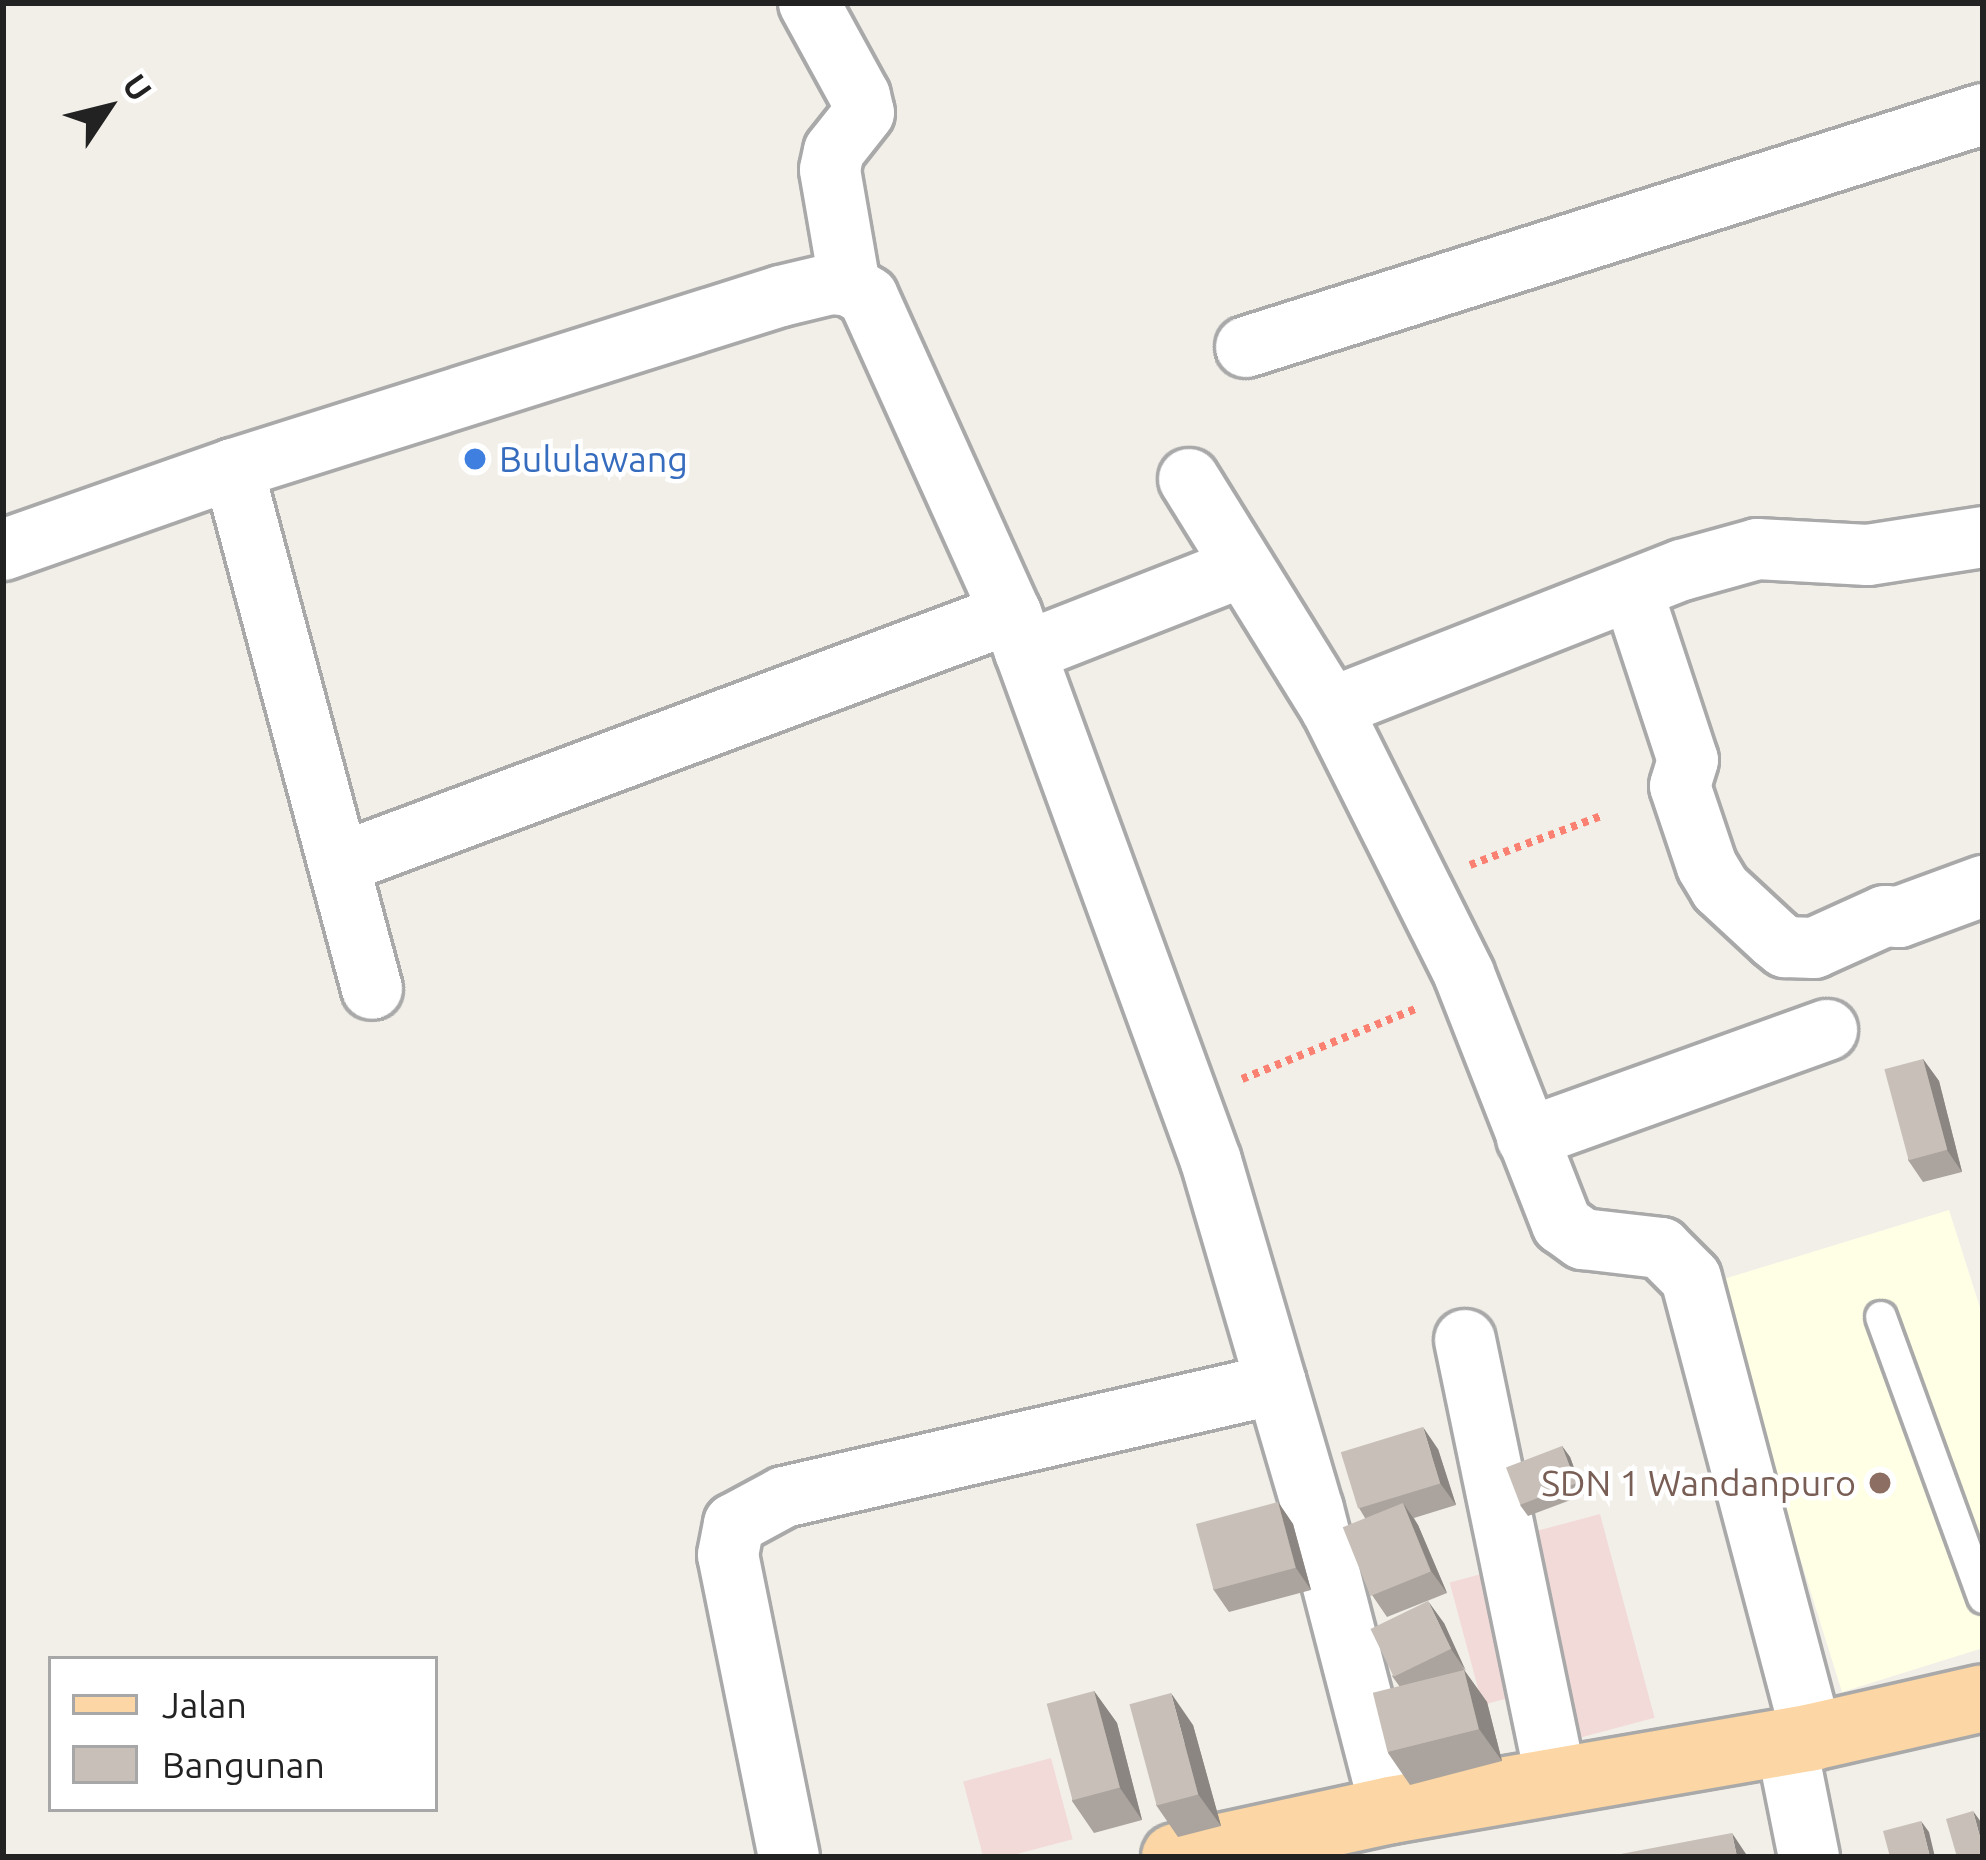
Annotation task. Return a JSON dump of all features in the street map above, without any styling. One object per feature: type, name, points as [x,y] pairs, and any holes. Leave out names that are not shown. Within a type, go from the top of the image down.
[{"type":"main road","points":[[1175,1857],[1390,1810],[1799,1739],[1983,1698]]},
{"type":"street","points":[[809,3],[860,96],[864,113],[835,151],[830,170],[850,286]]},
{"type":"street","points":[[1246,346],[1983,114]]},
{"type":"street","points":[[3,550],[233,469],[781,296],[831,284],[850,286],[868,297],[1018,633],[1189,1100],[1276,1384],[1390,1810]]},
{"type":"street","points":[[233,469],[372,989]]},
{"type":"street","points":[[1190,478],[1331,708],[1469,987],[1562,1224],[1583,1239],[1661,1248],[1691,1278],[1799,1739],[1809,1857]]},
{"type":"street","points":[[1331,708],[1632,590],[1757,549],[1868,555],[1983,536]]},
{"type":"street","points":[[341,863],[1018,633],[1242,567]]},
{"type":"street","points":[[1632,590],[1688,760],[1680,786],[1707,866],[1720,888],[1775,939],[1786,947],[1814,948],[1885,916],[1899,917],[1983,886]]},
{"type":"street","points":[[1527,1138],[1827,1030]]},
{"type":"street","points":[[1465,1340],[1556,1780]]},
{"type":"street","points":[[789,1857],[728,1555],[734,1524],[784,1497],[1276,1384]]},
{"type":"lane","points":[[1881,1317],[1983,1598]]},
{"type":"path","points":[[1418,884],[1601,817]]},
{"type":"path","points":[[1189,1100],[1469,987]]},
{"type":"shaded area","name":"SDN 1 Wandanpuro","points":[[1949,1210],[1983,1317],[1983,1648],[1842,1692],[1714,1282]]},
{"type":"shaded area","points":[[1600,1514],[1655,1718],[1569,1741],[1514,1537]]},
{"type":"shaded area","points":[[1496,1570],[1529,1693],[1483,1705],[1450,1582]]},
{"type":"shaded area","points":[[1051,1758],[1073,1839],[1006,1857],[983,1857],[963,1782]]},
{"type":"building","points":[[1923,1059],[1947,1150],[1909,1160],[1884,1069]]},
{"type":"building","points":[[1423,1427],[1440,1483],[1358,1509],[1341,1452]]},
{"type":"building","points":[[1562,1446],[1576,1483],[1520,1505],[1506,1468]]},
{"type":"building","points":[[1278,1502],[1296,1568],[1213,1590],[1196,1524]]},
{"type":"building","points":[[1403,1503],[1431,1572],[1370,1596],[1343,1527]]},
{"type":"building","points":[[1428,1601],[1451,1649],[1394,1677],[1370,1629]]},
{"type":"building","points":[[1464,1670],[1479,1729],[1388,1752],[1373,1693]]},
{"type":"building","points":[[1094,1691],[1120,1788],[1073,1800],[1047,1704]]},
{"type":"building","points":[[1171,1693],[1198,1794],[1157,1806],[1129,1704]]},
{"type":"building","points":[[1973,1811],[1983,1857],[1957,1857],[1946,1819]]},
{"type":"building","points":[[1921,1821],[1930,1857],[1890,1857],[1883,1831]]},
{"type":"building","points":[[1732,1833],[1737,1857],[1605,1857]]},
{"type":"place","name":"Bululawang","points":[[475,459]]},
{"type":"place","name":"SDN 1 Wandanpuro","points":[[1880,1483]]}]
